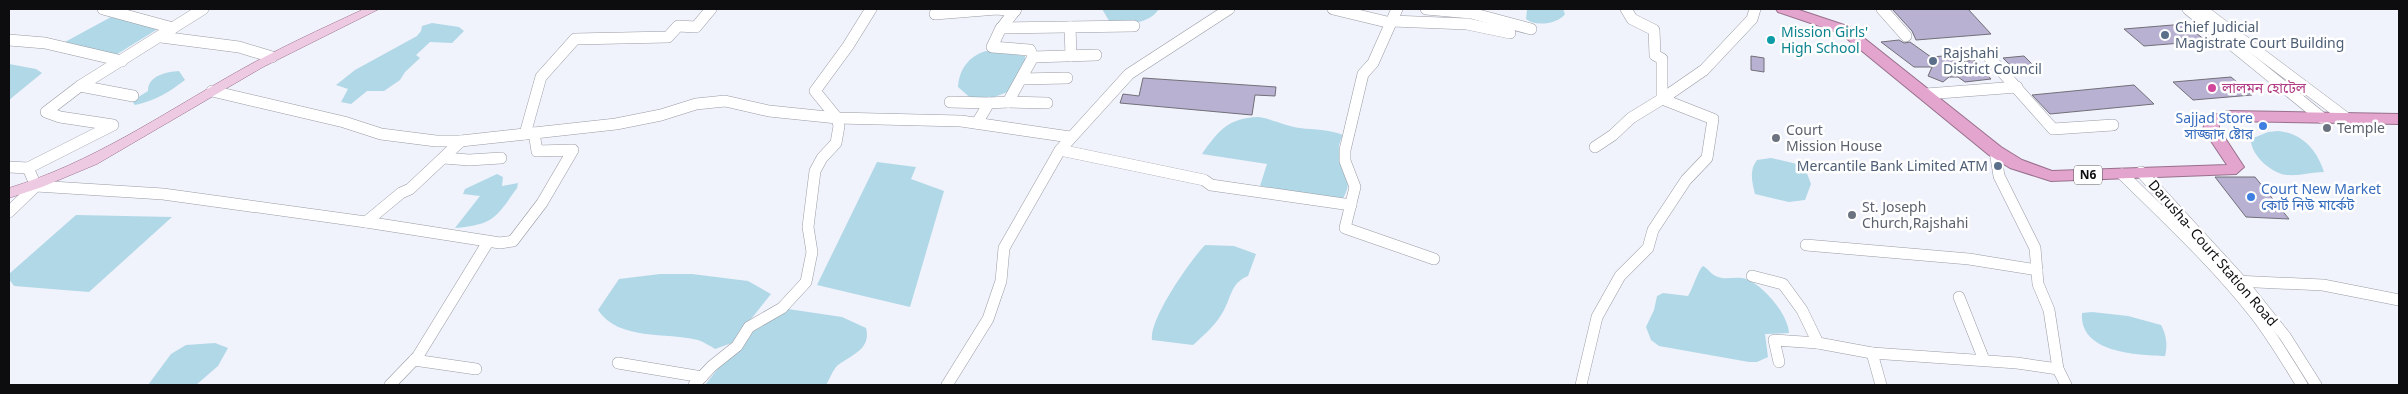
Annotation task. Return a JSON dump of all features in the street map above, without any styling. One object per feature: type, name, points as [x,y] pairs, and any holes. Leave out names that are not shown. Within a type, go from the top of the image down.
[{"type":"highway","name":"N6","points":[[1769,9],[1825,22]]},
{"type":"highway","name":"N6","points":[[1783,9],[1845,30],[1995,151],[2016,164],[2051,176],[2230,170],[2236,167],[2211,129],[2212,120],[2228,116],[2319,115],[2399,119]]},
{"type":"highway","name":"N6","points":[[2343,116],[2399,113]]},
{"type":"main road","points":[[9,193],[36,186],[83,166],[143,135],[212,91],[272,57],[373,9]]},
{"type":"street","points":[[103,9],[174,28]]},
{"type":"street","points":[[9,167],[28,168],[112,127],[46,114],[50,107],[80,86],[203,9]]},
{"type":"street","points":[[9,212],[36,186],[163,194],[366,222],[488,242],[513,241],[542,203],[573,150],[538,151],[530,134],[541,77],[574,38],[668,37],[678,26],[696,27],[711,9]]},
{"type":"street","points":[[618,363],[698,381],[737,346],[749,327],[782,308],[806,282],[812,252],[808,227],[815,171],[822,158],[836,143],[839,126],[837,118],[816,91],[848,46],[871,9]]},
{"type":"street","points":[[938,9],[935,14],[997,9],[1015,10]]},
{"type":"street","points":[[948,385],[988,319],[1001,281],[1004,248],[1060,150],[1070,136],[1129,74],[1229,9]]},
{"type":"street","points":[[1333,9],[1391,22],[1427,21],[1495,29],[1510,33]]},
{"type":"street","points":[[1397,9],[1373,63],[1363,74],[1345,150],[1345,161],[1355,187],[1345,228],[1434,260]]},
{"type":"street","points":[[1426,9],[1471,13],[1531,29]]},
{"type":"street","points":[[1626,9],[1632,19],[1654,30],[1655,55],[1662,59],[1662,99]]},
{"type":"street","points":[[1595,147],[1613,135],[1631,118],[1704,70],[1752,19],[1755,9]]},
{"type":"street","points":[[1882,9],[1906,36]]},
{"type":"street","points":[[2188,9],[2319,115]]},
{"type":"street","points":[[2201,9],[2343,116]]},
{"type":"street","points":[[1008,102],[1032,57],[1030,50],[992,47],[1001,28],[1015,10]]},
{"type":"street","points":[[1001,28],[1134,26]]},
{"type":"street","points":[[1070,27],[1071,56]]},
{"type":"street","points":[[161,37],[239,48],[272,57]]},
{"type":"street","points":[[9,40],[45,43],[122,61]]},
{"type":"street","points":[[1032,57],[1096,55]]},
{"type":"street","points":[[1989,57],[2053,129],[2113,125]]},
{"type":"street","points":[[1021,79],[1067,78]]},
{"type":"street","points":[[80,86],[133,96]]},
{"type":"street","points":[[1926,94],[2017,87]]},
{"type":"street","points":[[212,91],[344,122],[381,134],[436,141],[461,141],[616,124],[661,115],[696,104],[725,101],[769,111],[837,118],[977,123],[1070,136]]},
{"type":"street","points":[[1581,385],[1597,317],[1608,297],[1620,276],[1648,248],[1653,230],[1686,180],[1707,158],[1713,119],[1662,99]]},
{"type":"street","points":[[950,102],[1047,103]]},
{"type":"street","points":[[977,123],[989,102]]},
{"type":"street","points":[[366,222],[401,193],[410,189],[461,141]]},
{"type":"street","points":[[1060,150],[1204,180],[1211,185],[1351,205]]},
{"type":"street","points":[[1995,151],[1999,176],[2035,248],[2038,284],[2048,310],[2058,369],[2066,385]]},
{"type":"street","points":[[444,158],[469,160],[500,158]]},
{"type":"street","points":[[28,168],[36,186]]},
{"type":"street","name":"Darusha- Court Station Road","points":[[2141,172],[2240,281],[2285,336],[2316,385]]},
{"type":"street","name":"Darusha- Court Station Road","points":[[2122,174],[2226,281],[2271,336],[2302,385]]},
{"type":"street","points":[[390,385],[414,360],[456,292],[473,270],[488,242]]},
{"type":"street","points":[[1806,245],[1977,260],[2037,270]]},
{"type":"street","points":[[1752,276],[1782,284],[1802,310],[1818,343]]},
{"type":"street","points":[[2226,281],[2323,285],[2399,300]]},
{"type":"street","points":[[1959,297],[1984,360]]},
{"type":"street","points":[[1780,362],[1774,340],[1818,343],[1872,353],[1984,360],[2058,369]]},
{"type":"street","points":[[1872,353],[1881,385]]},
{"type":"street","points":[[414,360],[476,369]]},
{"type":"water","points":[[1102,9],[1159,9],[1144,21],[1111,24]]},
{"type":"water","points":[[1519,9],[1563,9],[1565,14],[1552,22],[1540,24],[1526,19],[1527,10]]},
{"type":"water","points":[[111,17],[161,27],[114,56],[65,42]]},
{"type":"water","points":[[432,23],[459,27],[464,31],[452,43],[430,42],[416,55],[420,58],[405,72],[400,80],[384,91],[367,91],[351,104],[341,102],[348,89],[336,85],[355,70],[417,36],[422,26]]},
{"type":"water","points":[[986,51],[1025,56],[1025,61],[1010,91],[989,99],[974,101],[958,87],[960,74],[970,60]]},
{"type":"water","points":[[9,64],[36,69],[42,73],[9,100]]},
{"type":"water","points":[[179,71],[185,80],[167,92],[135,105],[132,101],[148,91],[151,81],[159,75]]},
{"type":"water","points":[[1258,117],[1295,127],[1343,135],[1339,148],[1348,186],[1342,200],[1260,186],[1267,164],[1202,154],[1219,132],[1231,123]]},
{"type":"water","points":[[2278,131],[2294,135],[2307,144],[2313,150],[2324,172],[2288,175],[2269,168],[2254,151],[2251,139],[2268,132]]},
{"type":"water","points":[[1771,158],[1797,164],[1805,168],[1811,184],[1805,200],[1789,202],[1755,194],[1752,176],[1754,164],[1757,160]]},
{"type":"water","points":[[877,162],[916,167],[911,179],[944,191],[910,307],[817,285]]},
{"type":"water","points":[[497,174],[503,177],[502,186],[518,183],[517,188],[504,207],[486,222],[455,228],[480,196],[463,194],[465,189]]},
{"type":"water","points":[[76,215],[172,217],[89,292],[14,286],[9,279],[9,274]]},
{"type":"water","points":[[1205,245],[1234,246],[1256,254],[1248,276],[1238,282],[1218,320],[1193,345],[1152,340],[1153,331],[1163,305]]},
{"type":"water","points":[[1703,266],[1718,277],[1742,278],[1753,282],[1774,301],[1788,325],[1789,333],[1765,334],[1768,357],[1757,362],[1749,362],[1659,346],[1651,340],[1646,327],[1654,310],[1657,296],[1663,293],[1688,296]]},
{"type":"water","points":[[660,274],[692,274],[748,281],[771,294],[732,343],[715,349],[698,340],[644,334],[618,327],[607,320],[598,310],[619,279]]},
{"type":"water","points":[[788,309],[842,317],[866,328],[866,342],[858,352],[836,367],[826,385],[705,385],[720,366],[761,323]]},
{"type":"water","points":[[2092,312],[2128,316],[2161,325],[2166,340],[2165,356],[2126,353],[2100,344],[2090,336],[2084,326],[2082,313]]},
{"type":"water","points":[[215,343],[228,348],[218,366],[196,385],[148,385],[171,354],[186,345]]},
{"type":"building","points":[[1892,9],[1968,9],[1991,34],[1916,40],[1912,31]]},
{"type":"building","name":"Chief Judicial Magistrate Court Building","points":[[2185,24],[2206,41],[2144,46],[2124,29]]},
{"type":"building","name":"Rajshahi District Council","points":[[1899,40],[1904,43],[1910,42],[1931,57],[1955,55],[1962,62],[1974,60],[1991,79],[1965,82],[1958,77],[1949,77],[1943,82],[1928,76],[1932,67],[1914,67],[1881,42]]},
{"type":"building","name":"Mission Girls' High School","points":[[1751,56],[1764,58],[1764,72],[1751,70]]},
{"type":"building","points":[[2024,56],[2035,67],[2014,69],[2003,58]]},
{"type":"building","name":"লালমন হোটেল","points":[[2231,77],[2252,95],[2193,100],[2173,82]]},
{"type":"building","points":[[1143,78],[1276,87],[1275,96],[1255,95],[1252,115],[1120,103],[1123,94],[1139,96]]},
{"type":"building","points":[[2134,85],[2154,104],[2050,114],[2032,95]]},
{"type":"building","name":"Court New Market কোর্ট নিউ মার্কেট","points":[[2215,177],[2255,177],[2289,219],[2246,217]]},
{"type":"place","name":"Chief Judicial Magistrate Court Building","points":[[2165,35]]},
{"type":"place","name":"Mission Girls' High School","points":[[1771,40]]},
{"type":"place","name":"Rajshahi District Council","points":[[1933,61]]},
{"type":"place","name":"লালমন হোটেল","points":[[2212,88]]},
{"type":"place","name":"Sajjad Store সাজ্জাদ ষ্টোর","points":[[2263,126]]},
{"type":"place","name":"Temple","points":[[2327,128]]},
{"type":"place","name":"Court Mission House","points":[[1776,138]]},
{"type":"place","name":"Mercantile Bank Limited ATM","points":[[1998,166]]},
{"type":"place","name":"Court New Market কোর্ট নিউ মার্কেট","points":[[2251,197]]},
{"type":"place","name":"St. Joseph Church,Rajshahi","points":[[1852,215]]}]
